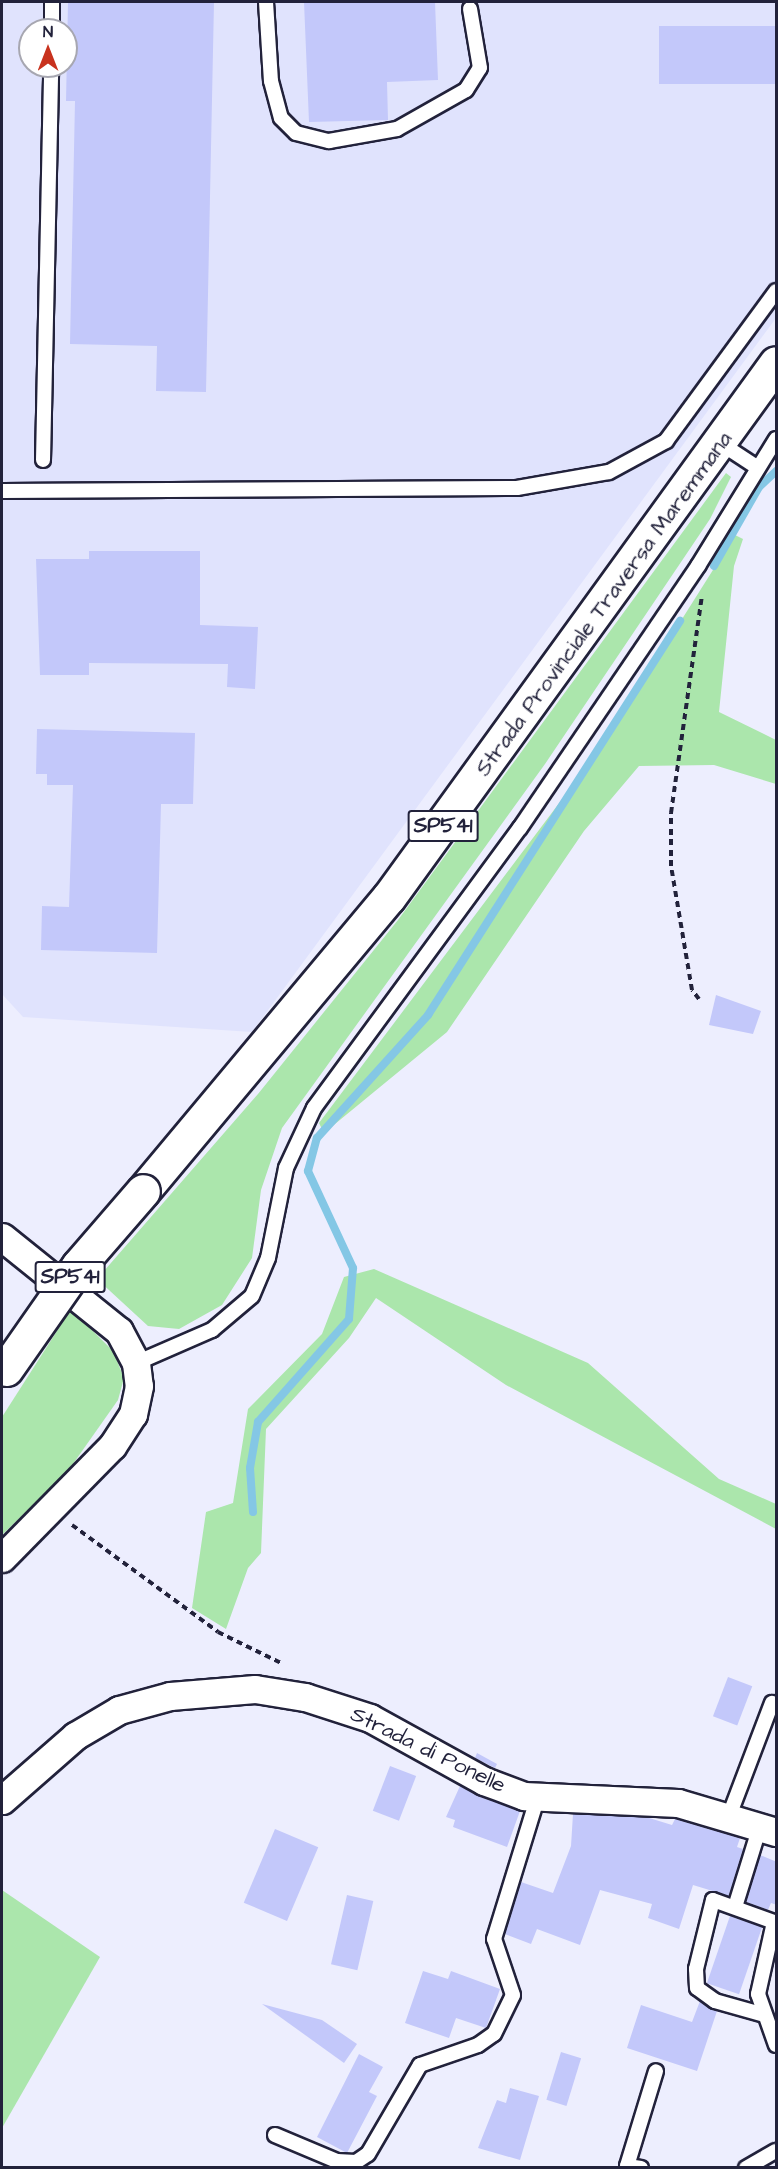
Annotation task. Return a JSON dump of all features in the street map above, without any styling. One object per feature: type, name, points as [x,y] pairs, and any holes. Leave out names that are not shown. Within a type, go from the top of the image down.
[{"type":"main road","name":"Strada Provinciale Traversa Maremmana","points":[[4,1373],[78,1266],[389,897],[720,443],[775,372]]},
{"type":"street","points":[[2,1237],[98,1310],[125,1340],[136,1363],[138,1397],[128,1424],[2,1558]]},
{"type":"street","name":"Strada di Ponelle","points":[[2,1800],[105,1716],[157,1698],[236,1689],[274,1690],[358,1714],[490,1784],[537,1799],[678,1803],[768,1829]]},
{"type":"lane","points":[[52,2],[52,18]]},
{"type":"lane","points":[[266,2],[271,81],[281,118],[296,133],[329,141],[397,129],[466,90],[480,68],[470,9]]},
{"type":"lane","points":[[43,460],[51,78]]},
{"type":"lane","points":[[2,491],[517,488],[609,472],[666,441],[777,291]]},
{"type":"lane","points":[[136,1363],[225,1323],[252,1296],[268,1258],[286,1168],[314,1108],[520,828],[698,566],[755,466],[777,439]]},
{"type":"lane","points":[[720,443],[755,466]]},
{"type":"lane","points":[[729,1816],[772,1703]]},
{"type":"lane","points":[[275,2135],[337,2161],[364,2158],[420,2065],[478,2045],[499,2027],[513,1995],[494,1939],[537,1799]]},
{"type":"lane","points":[[735,1907],[768,1829]]},
{"type":"lane","points":[[761,2014],[715,2001],[695,1983],[713,1900],[774,1922],[758,1979],[761,2014],[777,2044]]},
{"type":"lane","points":[[641,2168],[627,2166],[656,2071]]},
{"type":"lane","points":[[746,2168],[777,2151]]},
{"type":"path","points":[[698,566],[703,603],[671,813],[671,866],[692,990],[699,999]]},
{"type":"path","points":[[50,1508],[218,1632],[291,1668]]},
{"type":"shaded area","points":[[2,2],[776,2],[776,318],[252,1032],[23,1017],[2,994]]},
{"type":"green space","points":[[726,473],[731,477],[710,519],[545,764],[282,1128],[261,1190],[252,1258],[222,1305],[179,1329],[148,1326],[97,1279],[258,1094],[398,920]]},
{"type":"green space","points":[[735,535],[743,539],[734,566],[719,712],[776,740],[776,784],[714,765],[639,766],[584,831],[447,1032],[324,1133],[319,1123],[602,746]]},
{"type":"green space","points":[[374,1269],[588,1363],[719,1479],[776,1504],[776,1529],[506,1385],[376,1298],[349,1338],[266,1429],[261,1553],[248,1568],[226,1629],[192,1608],[206,1512],[233,1503],[248,1409],[322,1334],[344,1277]]},
{"type":"green space","points":[[71,1309],[113,1351],[124,1378],[118,1400],[68,1471],[2,1535],[2,1417]]},
{"type":"green space","points":[[2,1890],[100,1957],[2,2128]]},
{"type":"building","points":[[68,2],[214,2],[206,392],[156,391],[157,346],[70,344],[75,101],[66,101],[66,78],[78,78],[78,18],[68,18]]},
{"type":"building","points":[[304,2],[435,2],[438,80],[387,82],[388,120],[309,122]]},
{"type":"building","points":[[659,26],[776,26],[776,84],[659,84]]},
{"type":"building","points":[[89,551],[200,551],[200,625],[258,627],[255,689],[227,687],[228,664],[89,663],[89,675],[40,675],[36,559],[89,559]]},
{"type":"building","points":[[37,729],[195,733],[193,804],[161,804],[157,953],[41,950],[42,906],[69,907],[73,785],[47,785],[47,774],[36,774]]},
{"type":"building","points":[[716,995],[761,1011],[753,1034],[709,1025]]},
{"type":"building","points":[[728,1677],[752,1686],[737,1726],[713,1716]]},
{"type":"building","points":[[477,1753],[497,1764],[495,1768],[475,1758]]},
{"type":"building","points":[[390,1766],[416,1776],[399,1821],[373,1811]]},
{"type":"building","points":[[460,1786],[520,1811],[507,1847],[453,1827],[455,1820],[446,1817]]},
{"type":"building","points":[[573,1814],[646,1817],[672,1825],[675,1819],[740,1838],[737,1847],[743,1849],[729,1896],[693,1885],[679,1929],[648,1918],[652,1904],[600,1890],[580,1945],[537,1929],[531,1944],[505,1934],[521,1882],[553,1893],[571,1846]]},
{"type":"building","points":[[275,1829],[318,1847],[287,1921],[244,1903]]},
{"type":"building","points":[[760,1855],[777,1862],[777,1905],[771,1903],[768,1910],[746,1902]]},
{"type":"building","points":[[347,1895],[373,1901],[357,1970],[331,1964]]},
{"type":"building","points":[[730,1916],[762,1927],[739,1994],[707,1983]]},
{"type":"building","points":[[423,1971],[448,1979],[451,1971],[500,1989],[486,2028],[456,2018],[449,2038],[405,2023]]},
{"type":"building","points":[[700,2001],[717,2011],[697,2071],[627,2048],[641,2005],[692,2022]]},
{"type":"building","points":[[262,2004],[322,2020],[357,2044],[344,2063]]},
{"type":"building","points":[[561,2052],[581,2058],[566,2106],[546,2100]]},
{"type":"building","points":[[359,2054],[383,2067],[369,2092],[377,2096],[347,2153],[317,2137]]},
{"type":"building","points":[[510,2088],[539,2096],[520,2160],[478,2148],[497,2100],[506,2103]]},
{"type":"waterway","points":[[714,566],[759,487],[776,471]]},
{"type":"waterway","points":[[253,1512],[250,1468],[258,1422],[349,1319],[353,1268],[308,1171],[317,1138],[428,1015],[680,621]]}]
